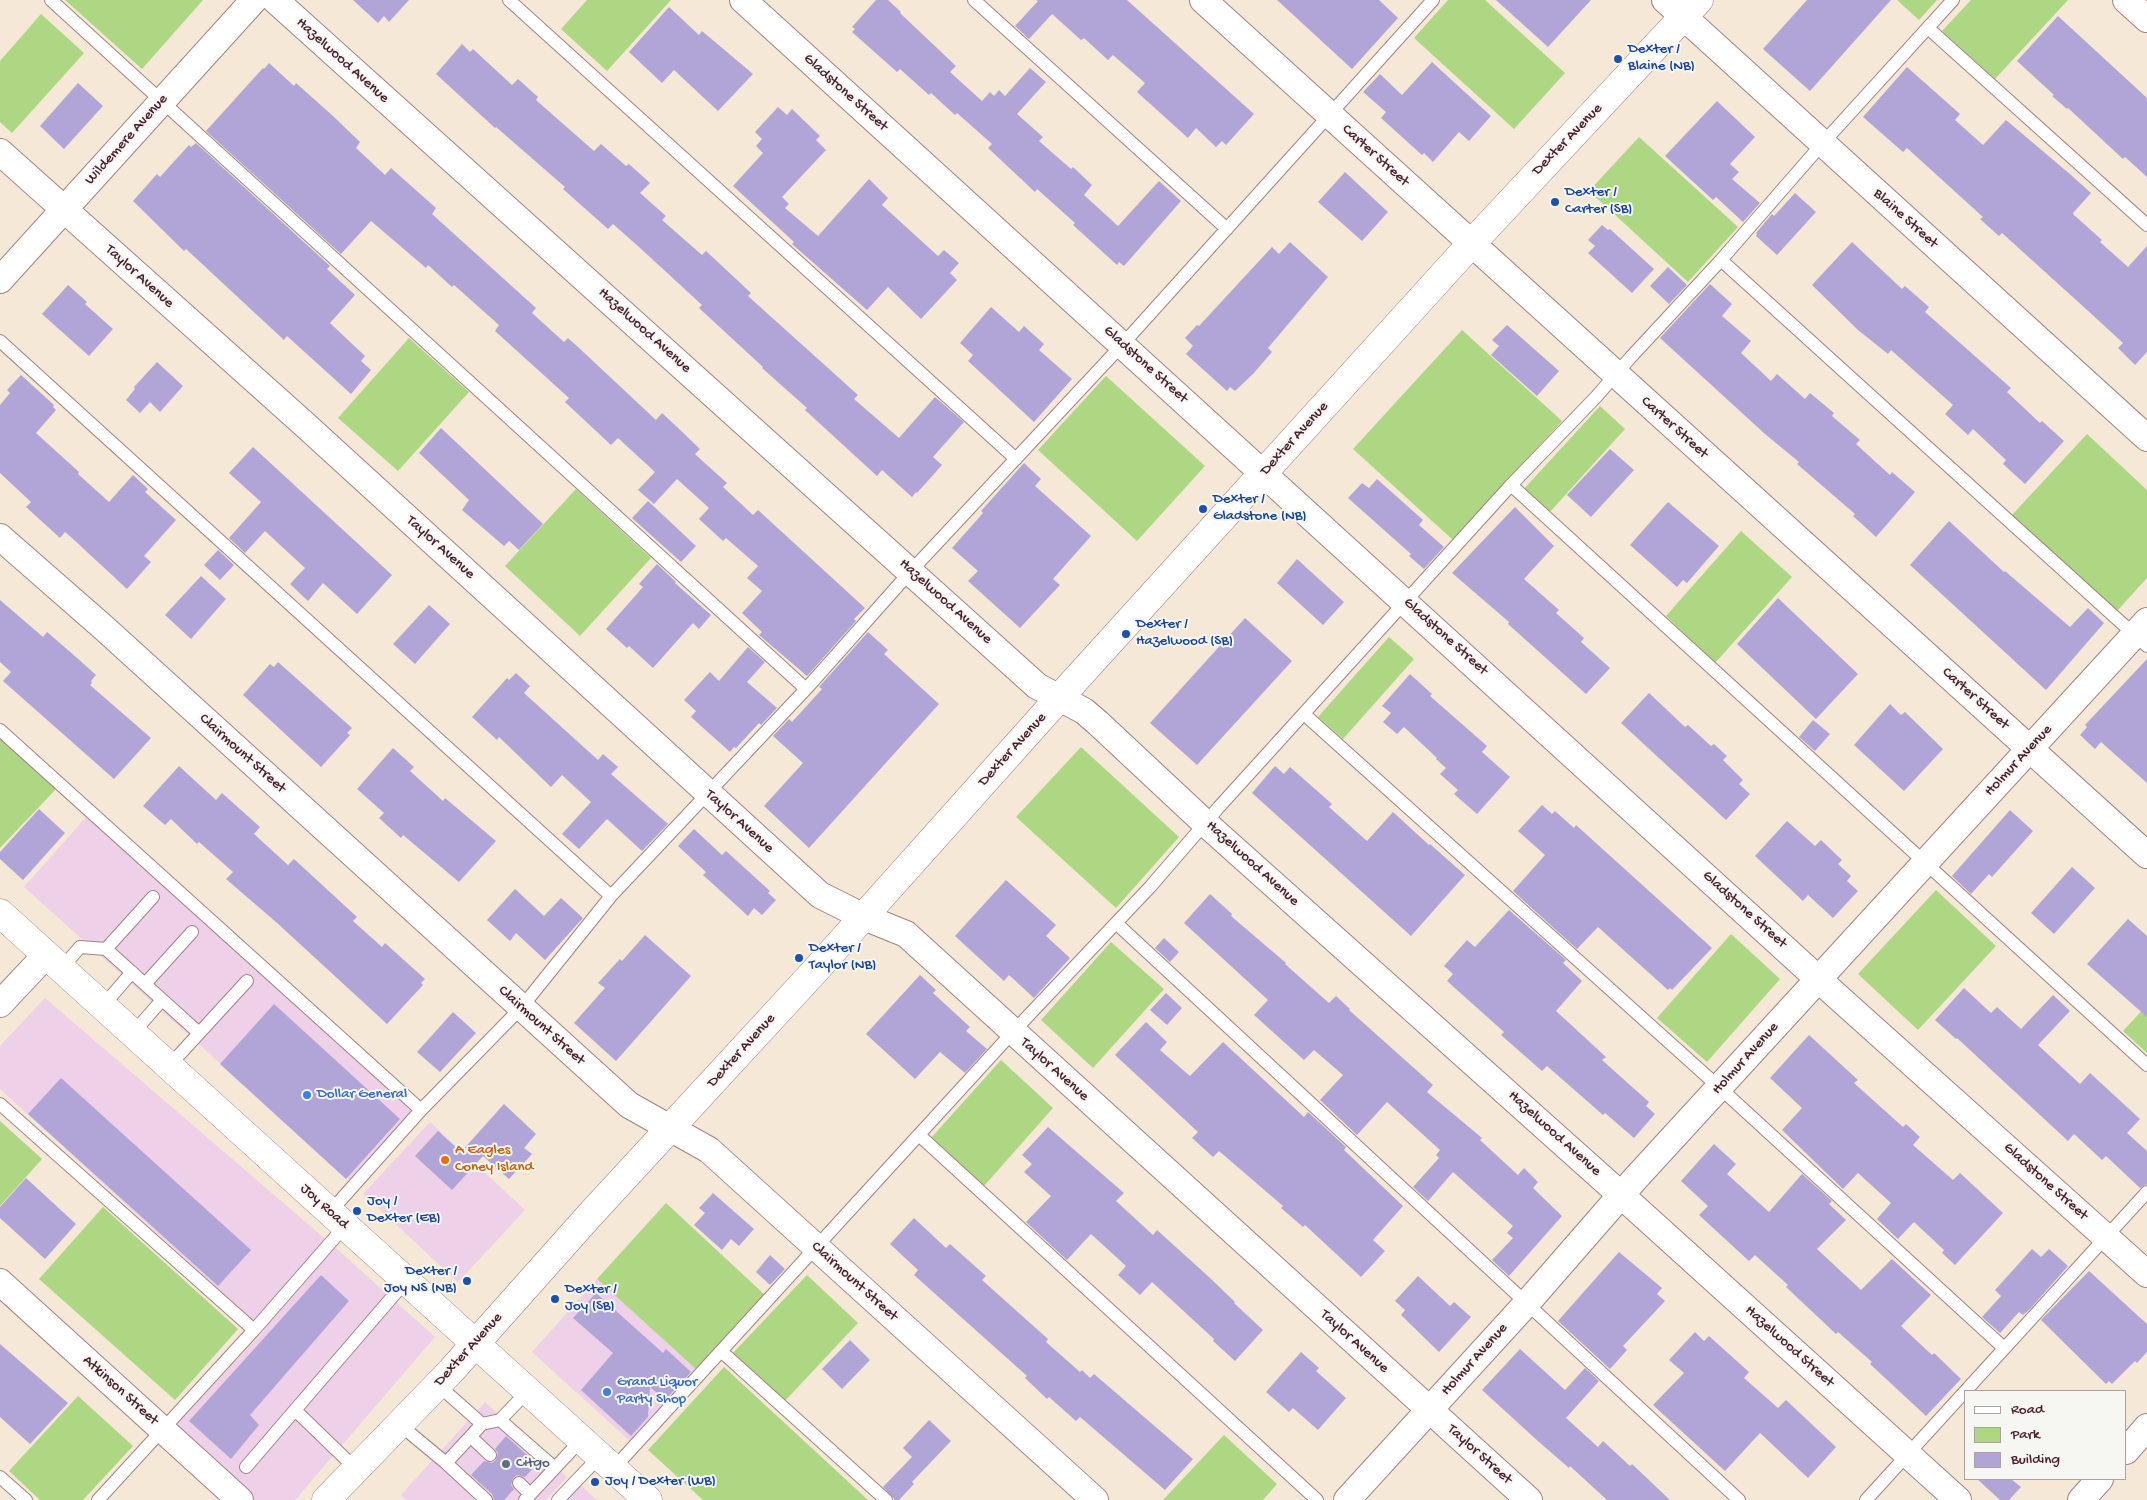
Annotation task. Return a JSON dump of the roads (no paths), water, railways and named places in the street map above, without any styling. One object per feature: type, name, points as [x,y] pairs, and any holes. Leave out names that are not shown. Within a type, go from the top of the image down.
[{"type":"street","name":"Wildemere Avenue","points":[[0,280],[254,0]]},
{"type":"street","name":"Hazelwood Avenue","points":[[275,0],[1038,686],[1084,711],[1205,823],[1621,1195]]},
{"type":"street","name":"Gladstone Street","points":[[743,0],[1818,978],[2147,1274]]},
{"type":"street","name":"Carter Street","points":[[1203,0],[2147,855]]},
{"type":"street","points":[[2126,0],[2147,19]]},
{"type":"street","name":"Blaine Street","points":[[1682,6],[1822,144],[2147,438]]},
{"type":"street","name":"Dexter Avenue","points":[[326,1500],[476,1344],[589,1216],[864,917],[1060,697],[1471,244],[1682,6]]},
{"type":"street","points":[[0,152],[64,209]]},
{"type":"street","name":"Taylor Avenue","points":[[64,209],[303,423],[820,895],[864,917],[906,934],[1429,1410]]},
{"type":"street","name":"Clairmount Street","points":[[0,536],[104,628],[632,1108],[708,1150],[1095,1500]]},
{"type":"street","name":"Holmur Avenue","points":[[1348,1500],[1818,978],[2030,750],[2143,634]]},
{"type":"street","name":"Joy Road","points":[[0,913],[648,1500]]},
{"type":"street","points":[[0,1004],[54,961]]},
{"type":"street","name":"Hazelwood Street","points":[[1621,1195],[1958,1500]]},
{"type":"street","name":"Atkinson Street","points":[[0,1282],[240,1500]]},
{"type":"street","name":"Taylor Street","points":[[1429,1410],[1529,1500]]},
{"type":"street","points":[[2127,1449],[2147,1427]]},
{"type":"street","points":[[2081,1500],[2099,1480]]},
{"type":"lane","points":[[51,0],[806,689]]},
{"type":"lane","points":[[509,0],[1016,458]]},
{"type":"lane","points":[[974,0],[1227,229]]},
{"type":"lane","points":[[98,1500],[254,1330],[421,1110],[521,1008],[611,896],[806,689],[911,571],[1122,346],[1432,0]]},
{"type":"lane","points":[[558,1500],[599,1454],[721,1351],[1012,1032],[1152,886],[1205,823],[1511,485],[1596,397],[1721,260],[1822,144],[1953,0]]},
{"type":"lane","points":[[1928,28],[2147,225]]},
{"type":"lane","points":[[1721,260],[2143,634]]},
{"type":"lane","points":[[0,341],[611,896]]},
{"type":"lane","points":[[1511,485],[2147,1065]]},
{"type":"lane","points":[[1304,714],[1720,1088],[2004,1348]]},
{"type":"lane","points":[[0,730],[421,1110]]},
{"type":"lane","points":[[106,949],[153,897]]},
{"type":"lane","points":[[1116,923],[1739,1500]]},
{"type":"lane","points":[[145,984],[192,932]]},
{"type":"lane","points":[[54,961],[80,947],[106,949],[198,1033]]},
{"type":"lane","points":[[103,1006],[132,972]]},
{"type":"lane","points":[[168,1066],[247,981]]},
{"type":"lane","points":[[133,1033],[162,1000]]},
{"type":"lane","points":[[0,1104],[254,1330]]},
{"type":"lane","points":[[918,1136],[1317,1500]]},
{"type":"lane","points":[[1966,1390],[2147,1192]]},
{"type":"lane","points":[[246,1467],[406,1281]]},
{"type":"lane","points":[[721,1351],[886,1500]]},
{"type":"lane","points":[[438,1385],[482,1424]]},
{"type":"lane","points":[[446,1464],[482,1424],[500,1420],[528,1392]]},
{"type":"lane","points":[[1866,1500],[1964,1392]]},
{"type":"lane","points":[[295,1410],[356,1469]]},
{"type":"lane","points":[[500,1420],[554,1468]]},
{"type":"lane","points":[[399,1424],[486,1500]]},
{"type":"lane","points":[[471,1437],[490,1455]]},
{"type":"lane","points":[[519,1483],[528,1497],[554,1468],[599,1454]]},
{"type":"lane","points":[[0,1477],[26,1500]]},
{"type":"place","name":"Dexter / Blaine (NB)","points":[[1618,59]]},
{"type":"place","name":"Dexter / Carter (SB)","points":[[1555,202]]},
{"type":"place","name":"Dexter / Gladstone (NB)","points":[[1203,509]]},
{"type":"place","name":"Dexter / Hazelwood (SB)","points":[[1126,634]]},
{"type":"place","name":"Dexter / Taylor (NB)","points":[[799,958]]},
{"type":"place","name":"Dollar General","points":[[307,1095]]},
{"type":"place","name":"A Eagles Coney Island","points":[[445,1160]]},
{"type":"place","name":"Joy / Dexter (EB)","points":[[357,1211]]},
{"type":"place","name":"Dexter / Joy NS (NB)","points":[[467,1281]]},
{"type":"place","name":"Dexter / Joy (SB)","points":[[555,1299]]},
{"type":"place","name":"Grand Liquor Party Shop","points":[[607,1392]]},
{"type":"place","name":"Citgo","points":[[506,1464]]},
{"type":"place","name":"Joy / Dexter (WB)","points":[[595,1482]]}]
